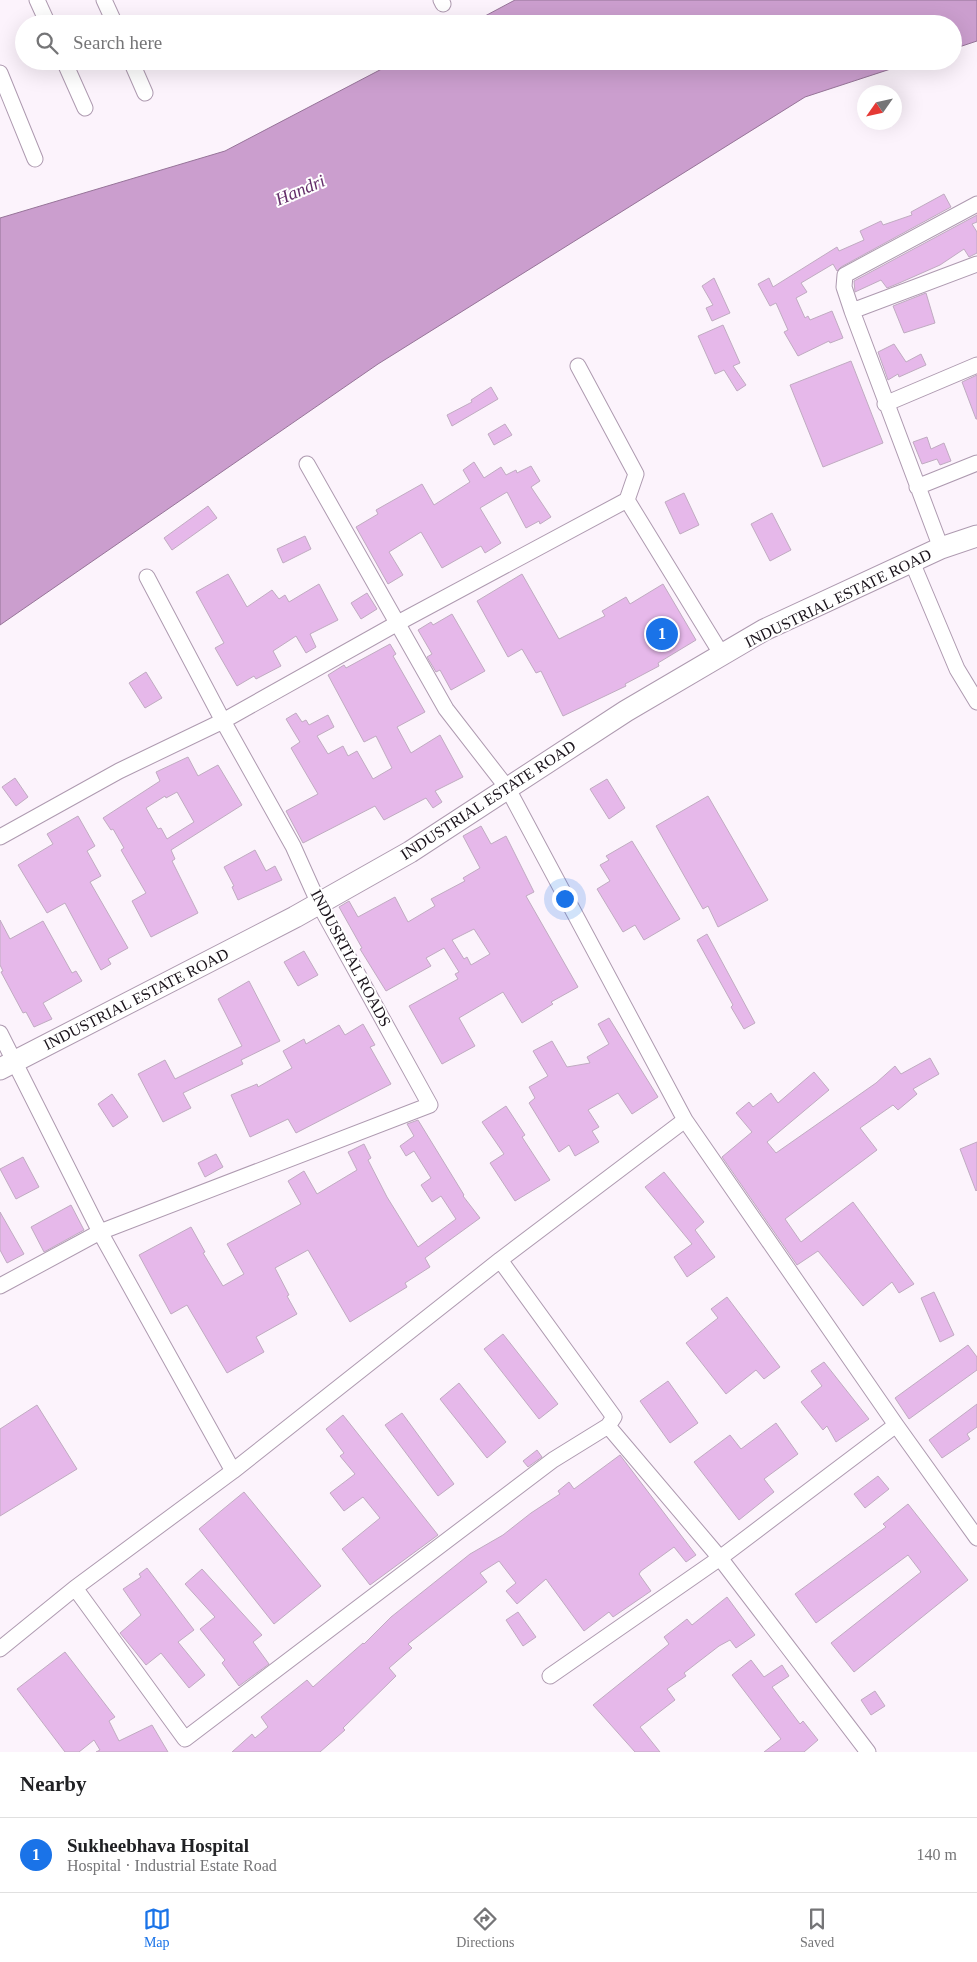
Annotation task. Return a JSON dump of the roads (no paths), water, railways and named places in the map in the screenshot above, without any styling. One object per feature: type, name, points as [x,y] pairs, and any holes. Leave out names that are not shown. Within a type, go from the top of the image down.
[{"type":"main road","name":"INDUSTRIAL ESTATE ROAD","points":[[8,1065],[319,904],[410,852],[626,711],[764,630],[941,548],[977,536]]},
{"type":"street","points":[[37,0],[44,15]]},
{"type":"street","points":[[104,0],[111,15]]},
{"type":"street","points":[[68,70],[85,108]]},
{"type":"street","points":[[135,70],[144,93]]},
{"type":"street","points":[[0,73],[35,159]]},
{"type":"street","points":[[941,548],[852,311],[844,287],[845,275],[977,204]]},
{"type":"street","points":[[852,311],[977,264]]},
{"type":"street","points":[[886,404],[977,365]]},
{"type":"street","points":[[0,837],[119,770],[223,721],[396,624],[627,500],[636,474],[578,366]]},
{"type":"street","points":[[917,487],[977,463]]},
{"type":"street","points":[[307,464],[396,624],[446,709],[508,789],[685,1120],[896,1426],[977,1538]]},
{"type":"street","points":[[627,500],[722,655]]},
{"type":"street","points":[[912,562],[958,669],[977,702]]},
{"type":"street","name":"INDUSRTIAL ROADS","points":[[100,1232],[430,1105],[319,904],[293,846],[223,721],[147,577]]},
{"type":"street","points":[[0,1033],[8,1065],[232,1471]]},
{"type":"street","points":[[0,1649],[75,1588],[232,1471],[500,1260],[685,1120]]},
{"type":"street","points":[[0,1286],[100,1232]]},
{"type":"street","points":[[75,1588],[185,1739],[553,1460],[608,1426],[614,1417],[500,1260]]},
{"type":"street","points":[[608,1426],[720,1558],[868,1752]]},
{"type":"street","points":[[550,1676],[720,1558],[896,1426]]},
{"type":"water","points":[[515,0],[977,0],[977,41],[962,46],[962,15],[487,15]]},
{"type":"water","name":"Handri","points":[[380,70],[888,70],[805,97],[378,364],[0,625],[0,218],[225,151]]},
{"type":"place","name":"Sukheebhava Hospital","points":[[662,634]]}]
